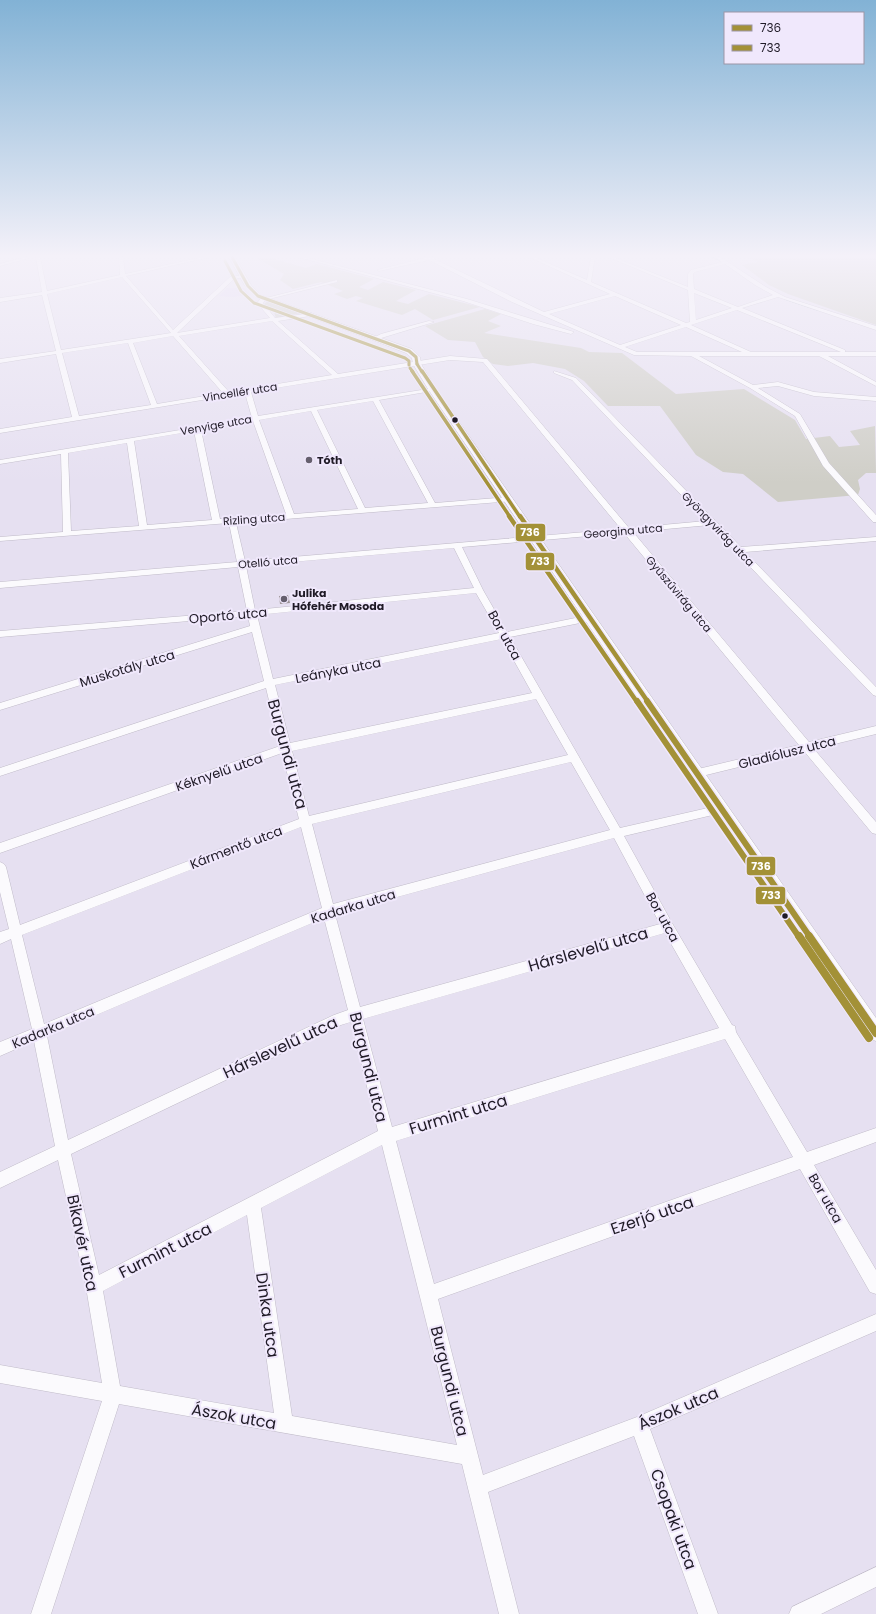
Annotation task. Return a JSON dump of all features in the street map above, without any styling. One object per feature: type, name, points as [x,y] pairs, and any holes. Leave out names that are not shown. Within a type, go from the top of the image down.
[{"type":"street","points":[[54,332],[76,419]]},
{"type":"street","points":[[0,361],[130,342],[180,332]]},
{"type":"street","points":[[288,332],[338,377]]},
{"type":"street","points":[[360,332],[414,354],[417,364],[432,389],[876,1033]]},
{"type":"street","points":[[376,338],[390,332]]},
{"type":"street","points":[[572,332],[590,335]]},
{"type":"street","points":[[584,332],[641,355],[876,354]]},
{"type":"street","points":[[620,347],[661,332]]},
{"type":"street","points":[[704,332],[754,354]]},
{"type":"street","points":[[795,332],[848,354]]},
{"type":"street","points":[[175,333],[227,394]]},
{"type":"street","points":[[130,342],[156,406]]},
{"type":"street","points":[[819,354],[876,384]]},
{"type":"street","points":[[692,355],[798,415],[826,464],[876,520]]},
{"type":"street","name":"Vincellér utca","points":[[0,431],[450,358],[481,358]]},
{"type":"street","name":"Gyűszűvirág utca","points":[[481,358],[488,362],[876,830]]},
{"type":"street","name":"Gyöngyvirág utca","points":[[556,372],[574,379],[876,693]]},
{"type":"street","points":[[752,388],[775,383],[814,394],[876,399]]},
{"type":"street","name":"Venyige utca","points":[[0,462],[432,389]]},
{"type":"street","points":[[247,391],[255,418],[291,516]]},
{"type":"street","points":[[375,399],[432,505]]},
{"type":"street","points":[[313,409],[362,510]]},
{"type":"street","points":[[197,429],[216,521]]},
{"type":"street","points":[[130,439],[143,527]]},
{"type":"street","points":[[64,451],[67,534]]},
{"type":"street","name":"Rizling utca","points":[[0,539],[509,499]]},
{"type":"street","name":"Burgundi utca","points":[[232,521],[240,565],[255,628],[306,821],[327,911],[428,1294],[508,1614]]},
{"type":"street","name":"Georgina utca","points":[[535,539],[711,523]]},
{"type":"street","name":"Otelló utca","points":[[0,585],[535,539]]},
{"type":"street","points":[[738,550],[876,539]]},
{"type":"street","name":"Bor utca","points":[[456,545],[479,590],[668,927],[805,1161],[876,1286]]},
{"type":"street","name":"Oportó utca","points":[[0,634],[252,613],[479,590]]},
{"type":"street","name":"Leányka utca","points":[[0,772],[269,683],[590,618]]},
{"type":"street","name":"Muskotály utca","points":[[0,707],[255,628]]},
{"type":"street","name":"Kéknyelű utca","points":[[0,848],[286,748],[538,695]]},
{"type":"street","name":"Gladiólusz utca","points":[[698,774],[876,730]]},
{"type":"street","name":"Kármentő utca","points":[[7,935],[306,821],[573,758]]},
{"type":"street","name":"Kadarka utca","points":[[0,1049],[327,911],[617,834],[721,809]]},
{"type":"street","name":"Bikavér utca","points":[[0,867],[7,935],[39,1032],[63,1150],[94,1287],[112,1394],[41,1614]]},
{"type":"street","name":"Hárslevelű utca","points":[[0,1180],[339,1019],[668,927]]},
{"type":"street","name":"Furmint utca","points":[[94,1287],[253,1205],[367,1143],[386,1135],[730,1032]]},
{"type":"street","name":"Ezerjó utca","points":[[428,1294],[876,1136]]},
{"type":"street","name":"Dinka utca","points":[[253,1205],[284,1424]]},
{"type":"street","name":"Ászok utca","points":[[477,1487],[639,1425],[876,1322]]},
{"type":"street","name":"Ászok utca","points":[[0,1374],[469,1456]]},
{"type":"street","name":"Csopaki utca","points":[[639,1425],[708,1614]]},
{"type":"street","points":[[799,1614],[876,1577]]},
{"type":"shaded area","points":[[435,332],[486,332],[484,333],[581,348],[589,352],[622,353],[676,394],[744,389],[795,420],[806,439],[830,436],[839,447],[860,445],[850,431],[875,426],[876,473],[866,473],[858,480],[860,489],[858,495],[778,502],[743,474],[723,472],[696,455],[660,406],[608,406],[584,381],[565,369],[533,363],[508,366],[493,364],[483,357],[475,342],[448,340]]},
{"type":"building","name":"Julika Hófehér Mosoda","points":[[288,595],[290,603],[280,604],[279,596]]},
{"type":"transit line","name":"733","points":[[334,332],[405,358],[409,361],[409,365]]},
{"type":"transit line","name":"736","points":[[358,332],[409,351],[416,357],[417,364]]},
{"type":"transit line","name":"736","points":[[417,364],[535,539],[876,1033]]},
{"type":"transit line","name":"733","points":[[410,368],[528,544],[869,1038]]},
{"type":"place","name":"Tóth","points":[[309,460]]},
{"type":"place","name":"Julika Hófehér Mosoda","points":[[284,599]]}]
